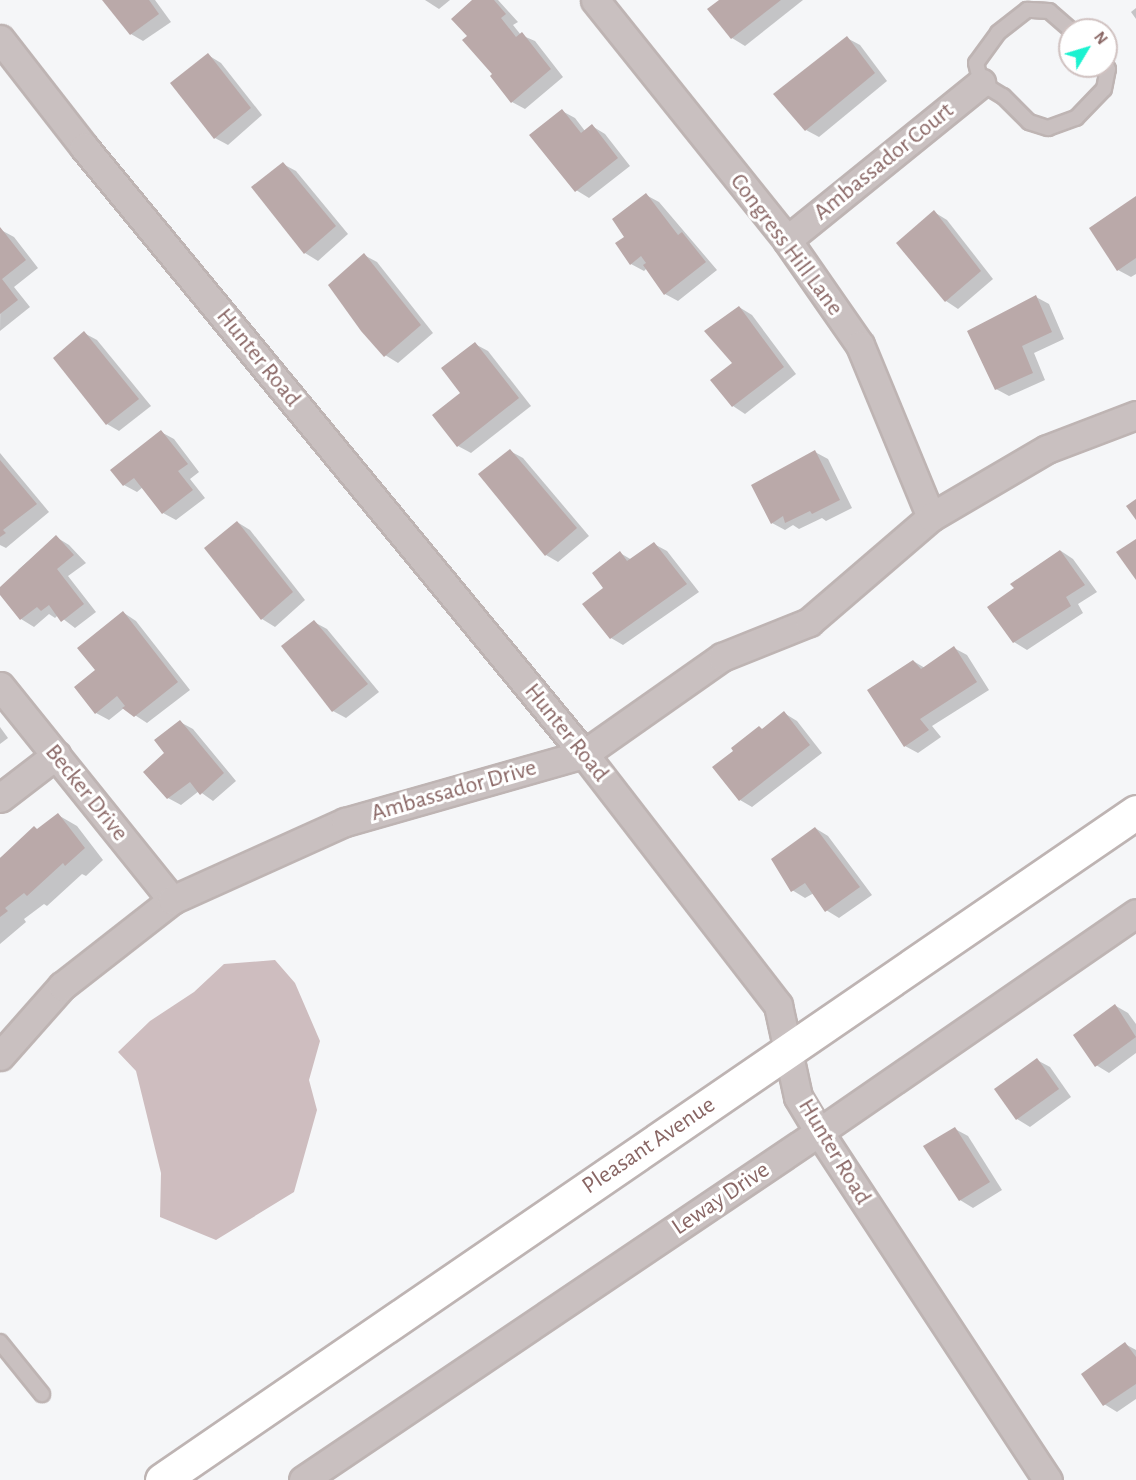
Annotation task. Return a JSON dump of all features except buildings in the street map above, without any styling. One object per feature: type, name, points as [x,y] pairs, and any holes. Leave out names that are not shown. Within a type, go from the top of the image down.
[{"type":"main road","name":"Pleasant Avenue","points":[[162,1480],[1136,812]]},
{"type":"street","name":"Congress Hill Lane","points":[[595,0],[787,240],[860,345],[930,517]]},
{"type":"street","name":"Hunter Road","points":[[0,39],[84,147],[584,754],[778,1005],[790,1050],[798,1097],[1048,1480]]},
{"type":"street","name":"Ambassador Court","points":[[787,240],[981,83]]},
{"type":"street","name":"Ambassador Drive","points":[[0,1056],[63,986],[172,900],[345,822],[584,754],[722,657],[809,622],[930,517],[1047,449],[1136,415]]},
{"type":"street","name":"Becker Drive","points":[[0,686],[172,900]]},
{"type":"street","points":[[0,798],[56,755]]},
{"type":"street","name":"Leway Drive","points":[[303,1480],[819,1132],[1136,914]]},
{"type":"lane","points":[[1058,19],[1049,12],[1027,10],[998,33],[976,63],[981,83],[1003,96],[1029,122],[1048,128],[1076,118],[1104,89],[1106,78]]},
{"type":"lane","points":[[0,1342],[42,1394]]},
{"type":"shaded area","points":[[275,960],[295,983],[320,1041],[309,1080],[317,1110],[294,1192],[216,1240],[160,1217],[161,1173],[136,1071],[118,1052],[150,1021],[194,992],[224,964]]}]
